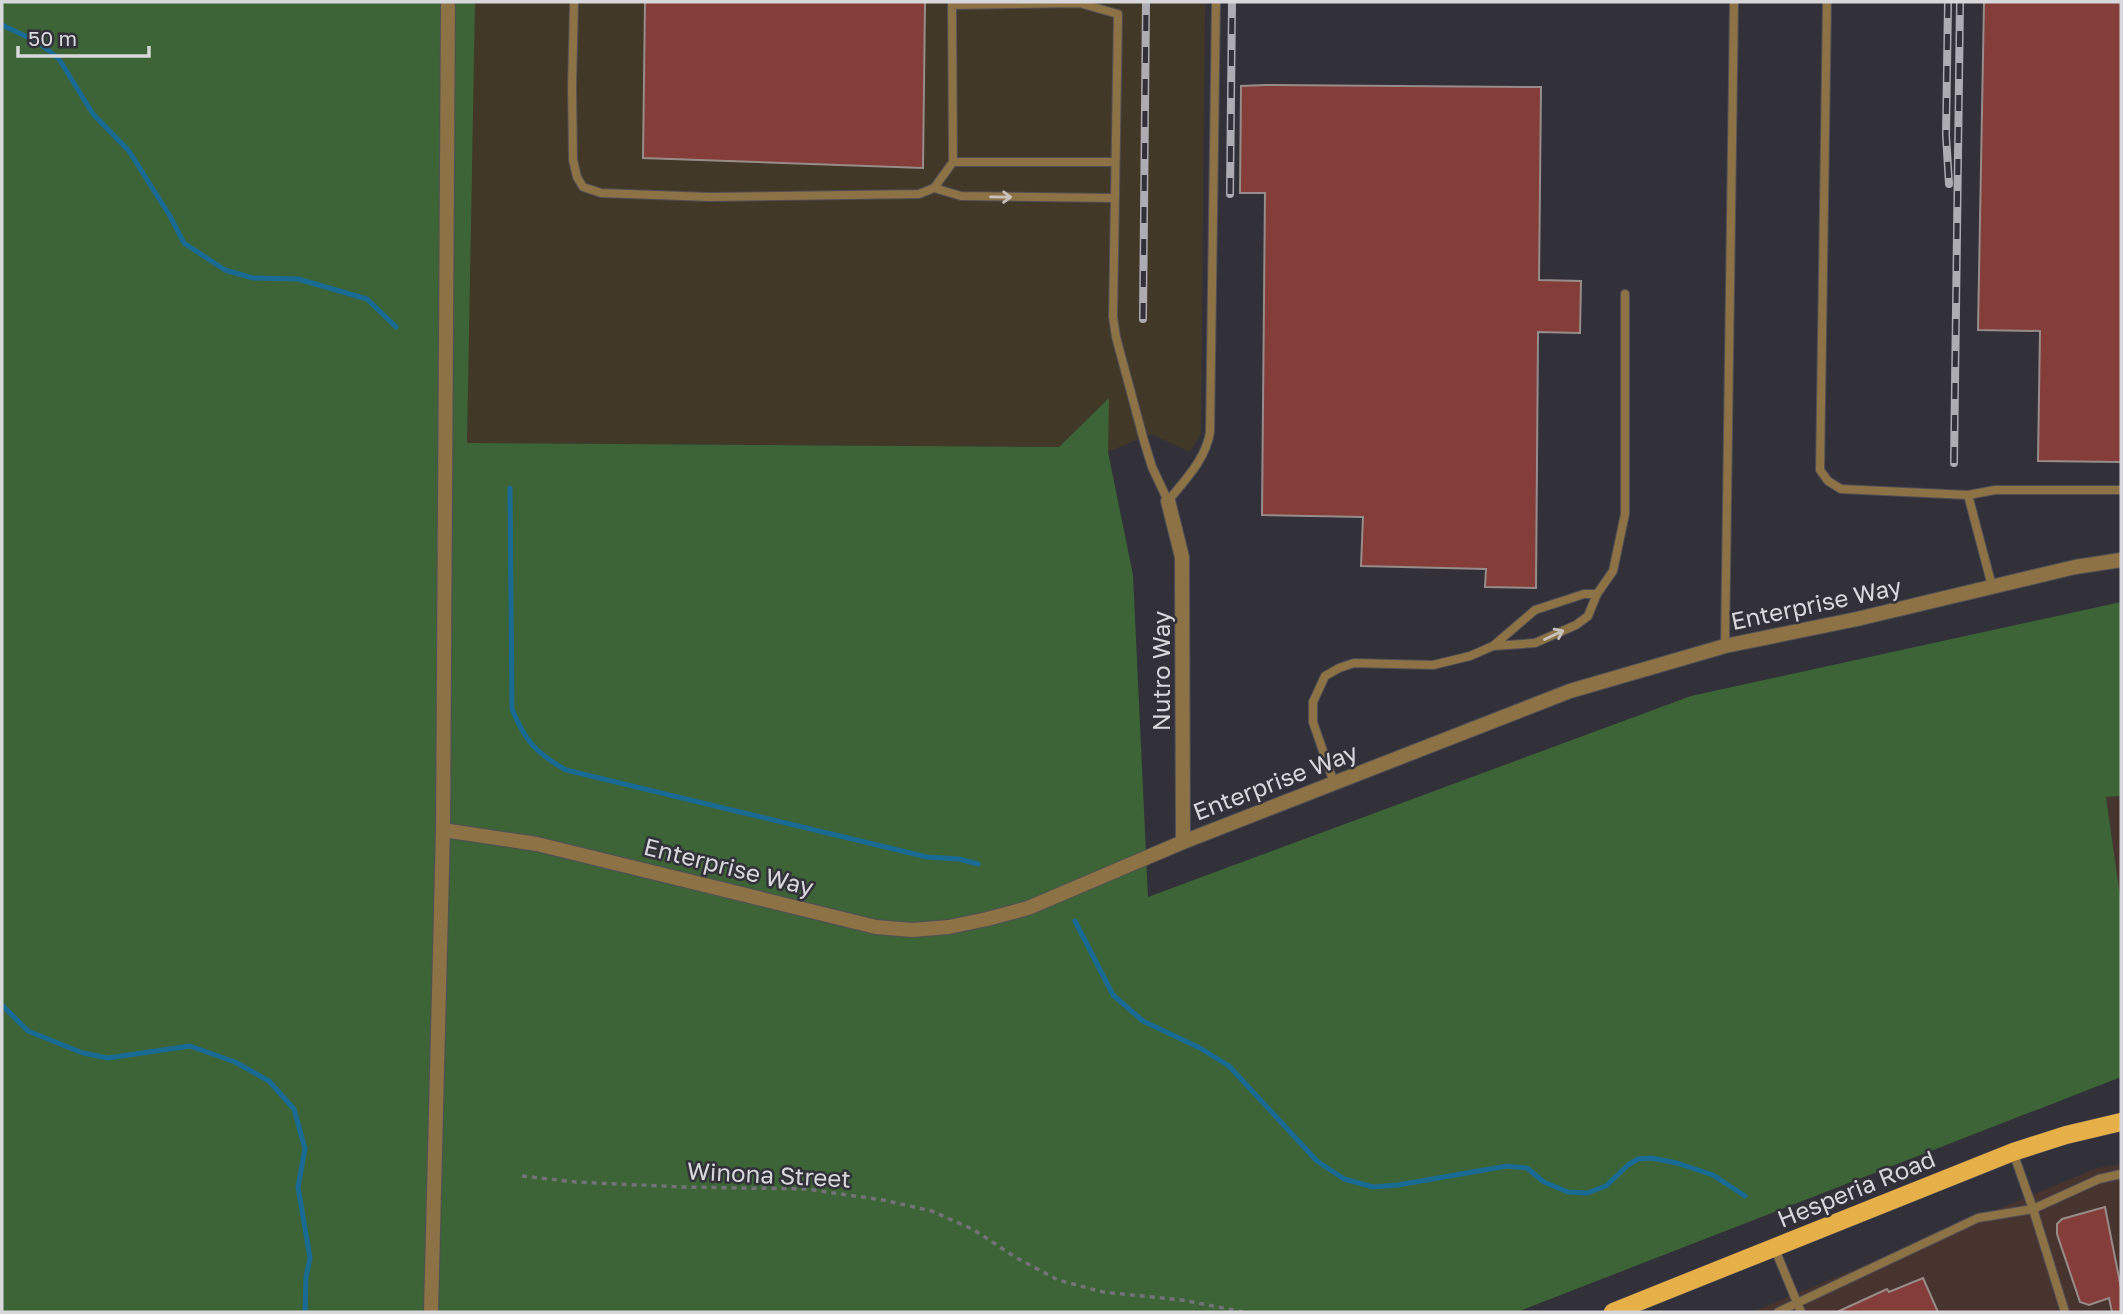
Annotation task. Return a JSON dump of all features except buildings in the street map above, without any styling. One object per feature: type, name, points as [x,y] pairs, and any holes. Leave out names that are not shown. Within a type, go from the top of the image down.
[{"type":"main road","name":"Hesperia Road","points":[[1613,1312],[2013,1152],[2066,1135],[2121,1122]]},
{"type":"street","points":[[431,1312],[443,830],[448,2]]},
{"type":"street","name":"Nutro Way","points":[[1168,501],[1182,557],[1183,842]]},
{"type":"street","name":"Enterprise Way","points":[[443,830],[537,844],[876,927],[912,930],[949,927],[1028,908],[1183,842],[1570,691],[1725,646],[1857,619],[2075,567],[2121,560]]},
{"type":"lane","points":[[574,2],[573,160],[577,177],[583,187],[601,194],[709,197],[919,194],[934,188],[953,162],[952,5],[1079,3],[1118,14],[1113,290],[1116,337],[1152,467],[1168,501],[1204,454],[1209,443],[1216,2]]},
{"type":"lane","points":[[1725,646],[1734,2]]},
{"type":"lane","points":[[1827,2],[1820,470],[1828,481],[1841,489],[1968,495],[1995,490],[2121,490]]},
{"type":"lane","points":[[953,162],[1115,162]]},
{"type":"lane","points":[[934,188],[961,196],[1114,198]]},
{"type":"lane","points":[[1493,646],[1535,643],[1576,625],[1588,617],[1597,594],[1613,571],[1625,514],[1625,294]]},
{"type":"lane","points":[[1968,495],[1992,586]]},
{"type":"lane","points":[[1334,783],[1313,722],[1313,702],[1325,676],[1354,663],[1433,665],[1470,656],[1493,646],[1535,611],[1584,594],[1597,594]]},
{"type":"lane","points":[[2013,1152],[2065,1312]]},
{"type":"lane","points":[[1777,1312],[1799,1308],[1838,1282],[1978,1218],[2033,1209],[2099,1179],[2121,1174]]},
{"type":"lane","points":[[1774,1247],[1799,1308]]},
{"type":"path","name":"Winona Street","points":[[522,1176],[576,1182],[681,1187],[806,1189],[883,1200],[933,1211],[974,1230],[1015,1257],[1058,1280],[1103,1292],[1182,1300],[1244,1312]]},
{"type":"shaded area","points":[[471,2],[1205,2],[1201,433],[1190,452],[1151,434],[1108,452],[1108,399],[1059,447],[467,443]]},
{"type":"shaded area","points":[[2121,796],[2121,903],[2106,797]]},
{"type":"shaded area","points":[[2121,1164],[2121,1312],[1752,1312],[2097,1168]]},
{"type":"green space","points":[[2,2],[475,2],[467,443],[1059,447],[1109,398],[1108,452],[1133,575],[1148,897],[1691,696],[2121,602],[2121,796],[2106,797],[2121,903],[2121,1077],[1517,1312],[2,1312]]},
{"type":"waterway","points":[[2,25],[38,42],[59,59],[93,114],[129,151],[184,243],[225,270],[253,278],[298,279],[367,299],[396,327]]},
{"type":"waterway","points":[[510,488],[512,709],[527,738],[547,758],[566,770],[927,857],[959,859],[978,864]]},
{"type":"waterway","points":[[1075,921],[1113,995],[1143,1021],[1200,1048],[1229,1066],[1317,1161],[1344,1179],[1373,1187],[1507,1166],[1527,1168],[1544,1182],[1568,1192],[1587,1193],[1606,1186],[1638,1159],[1651,1158],[1713,1175],[1745,1196]]},
{"type":"waterway","points":[[2,1005],[28,1031],[83,1053],[108,1058],[190,1046],[235,1062],[269,1081],[294,1109],[305,1149],[298,1187],[310,1258],[306,1277],[305,1312]]},
{"type":"railway","points":[[1143,319],[1146,2]]},
{"type":"railway","points":[[1230,194],[1232,2]]},
{"type":"railway","points":[[1948,2],[1946,135],[1949,184]]},
{"type":"railway","points":[[1954,463],[1960,2]]}]
